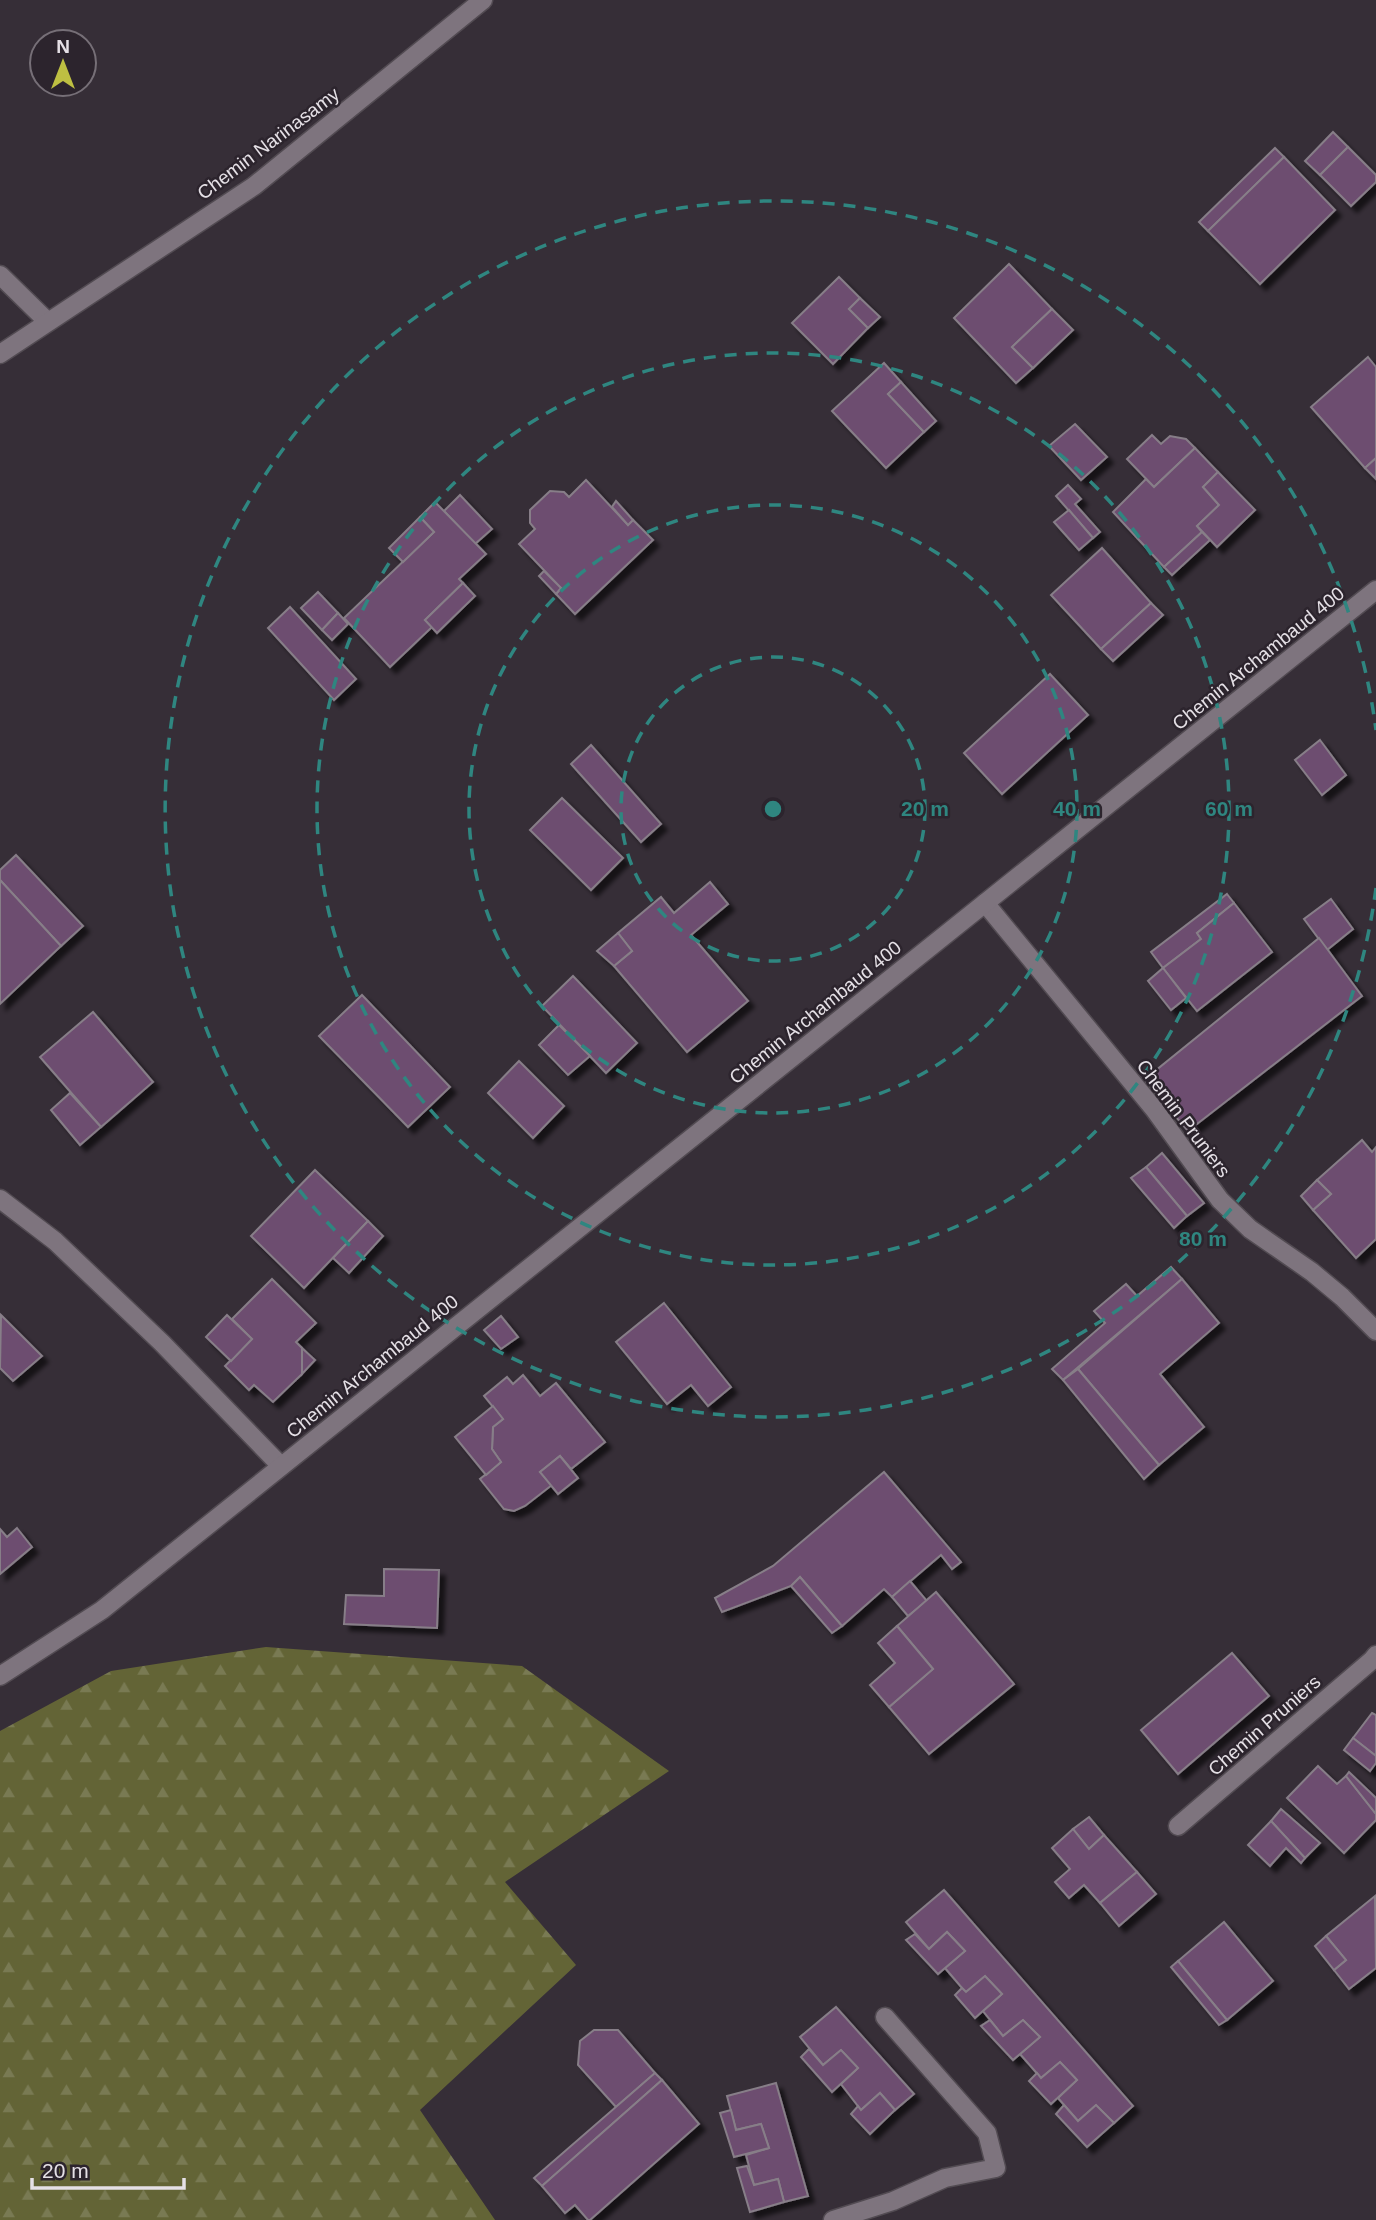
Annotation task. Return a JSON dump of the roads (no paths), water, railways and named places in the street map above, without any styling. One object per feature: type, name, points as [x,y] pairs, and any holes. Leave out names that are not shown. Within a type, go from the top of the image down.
[{"type":"street","name":"Chemin Narinasamy","points":[[0,354],[254,186],[483,0]]},
{"type":"street","points":[[0,275],[47,321]]},
{"type":"street","name":"Chemin Archambaud 400","points":[[0,1676],[102,1610],[1376,590]]},
{"type":"street","name":"Chemin Pruniers","points":[[985,903],[1154,1109],[1220,1200],[1250,1229],[1312,1272],[1342,1297],[1376,1331]]},
{"type":"street","name":"Chemin Archambaud 400","points":[[0,1199],[55,1241],[162,1343],[281,1466]]},
{"type":"street","name":"Chemin Pruniers","points":[[1178,1826],[1376,1655]]},
{"type":"street","points":[[833,2220],[893,2201],[945,2179],[996,2168],[987,2133],[885,2017]]}]
